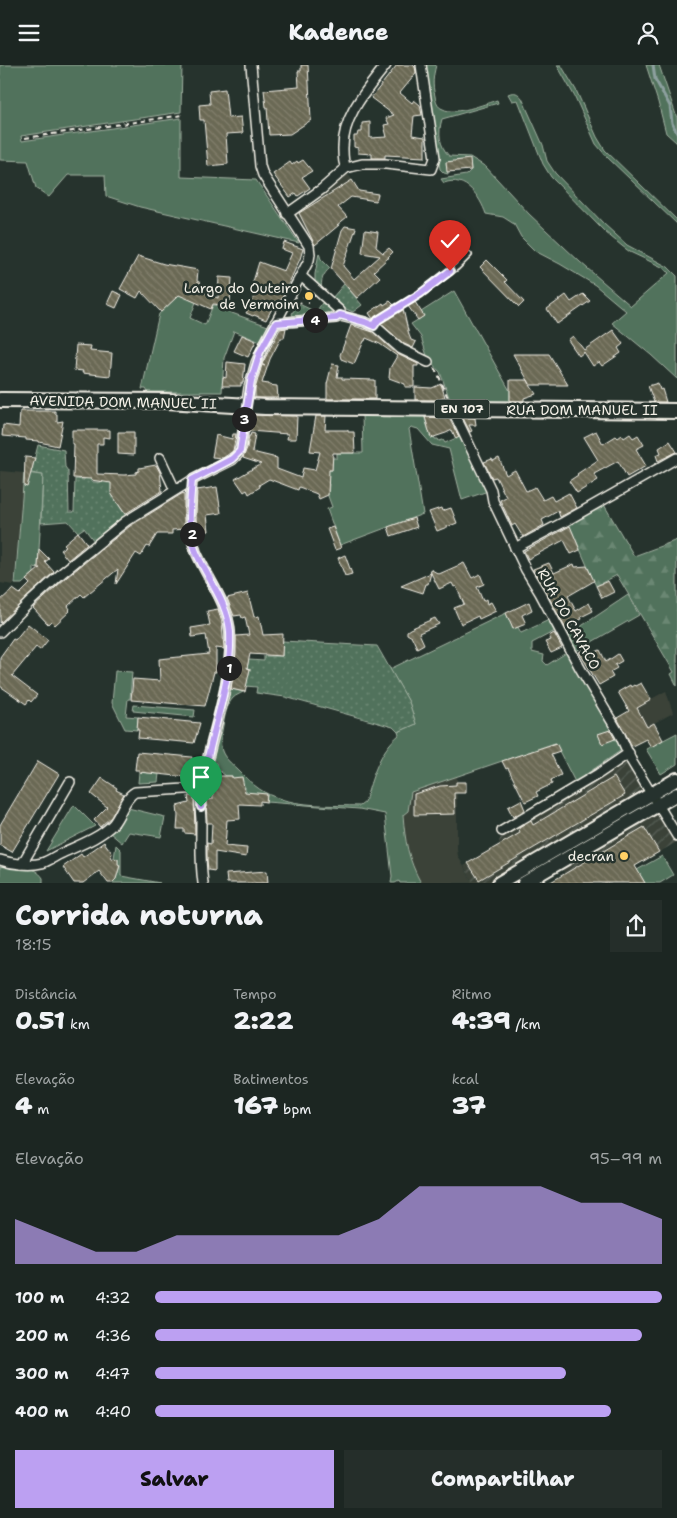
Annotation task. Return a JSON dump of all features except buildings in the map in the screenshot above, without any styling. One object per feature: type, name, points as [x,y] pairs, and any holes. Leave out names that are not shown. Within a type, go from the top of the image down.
[{"type":"main road","name":"AVENIDA DOM MANUEL II","points":[[0,400],[166,401],[246,406]]},
{"type":"main road","name":"RUA DOM MANUEL II","points":[[246,406],[450,406],[677,411]]},
{"type":"main road","points":[[524,883],[655,799],[677,779]]},
{"type":"main road","points":[[499,883],[655,799],[677,794]]},
{"type":"street","points":[[0,632],[50,584],[126,521],[192,480],[229,461],[238,454],[242,446],[249,388],[256,363],[309,260],[310,253],[309,246],[267,183],[260,166],[251,65]]},
{"type":"street","points":[[346,168],[343,145],[347,123],[357,104],[386,65]]},
{"type":"street","points":[[287,214],[322,189],[346,168],[362,164],[386,164],[430,169],[435,158],[421,65]]},
{"type":"street","points":[[301,276],[340,311],[340,315]]},
{"type":"street","points":[[276,323],[336,318],[340,315],[374,326],[387,335],[401,349],[428,362]]},
{"type":"street","name":"RUA DO CAVACO","points":[[450,406],[491,490],[493,501],[526,570],[580,668],[620,735],[632,762],[677,837]]},
{"type":"street","points":[[515,548],[677,458]]},
{"type":"street","points":[[160,459],[175,490]]},
{"type":"street","points":[[192,480],[190,511],[192,535],[196,551],[222,603],[230,629],[229,672],[200,798],[200,849],[203,883]]},
{"type":"street","points":[[502,831],[598,775],[629,753]]},
{"type":"street","points":[[22,864],[70,782]]},
{"type":"street","points":[[0,860],[22,864],[42,863],[104,832],[116,820],[132,793],[202,789]]},
{"type":"lane","points":[[374,326],[378,320],[420,294],[457,267],[469,255]]},
{"type":"path","points":[[25,138],[183,115]]},
{"type":"path","points":[[428,362],[438,374],[450,406]]},
{"type":"shaded area","points":[[346,171],[359,190],[339,207],[347,217],[311,248],[289,214]]},
{"type":"shaded area","points":[[0,471],[24,473],[14,585],[0,583]]},
{"type":"shaded area","points":[[666,691],[673,713],[624,739],[613,720]]},
{"type":"shaded area","points":[[629,754],[650,794],[497,883],[473,883],[464,866],[500,844],[502,833]]},
{"type":"shaded area","points":[[457,776],[458,856],[473,883],[421,883],[404,839],[403,815],[408,811],[411,792]]},
{"type":"shaded area","points":[[657,806],[677,838],[677,842],[606,883],[570,883],[559,864]]},
{"type":"green space","points":[[0,65],[182,65],[181,112],[21,136],[22,141],[181,118],[181,177],[256,180],[299,243],[140,207],[106,196],[105,175],[68,175],[49,197],[36,188],[28,161],[0,160]]},
{"type":"green space","points":[[425,65],[436,65],[433,88],[436,102],[441,108],[455,111],[470,109],[497,100],[498,103],[442,119],[440,139],[443,148],[449,156],[470,157],[486,167],[529,214],[631,306],[669,273],[662,267],[630,252],[622,246],[605,232],[551,177],[543,164],[518,100],[512,101],[508,94],[518,94],[522,98],[543,145],[547,161],[555,173],[627,245],[668,267],[677,276],[677,379],[612,323],[626,311],[595,285],[535,251],[521,237],[514,224],[503,217],[486,214],[480,201],[471,189],[459,182],[444,183],[441,179],[466,175],[471,170],[470,160],[447,162],[448,174],[440,169]]},
{"type":"green space","points":[[557,65],[561,65],[576,90],[597,137],[605,150],[677,220],[677,224],[607,157],[596,144],[575,97]]},
{"type":"green space","points":[[646,65],[659,65],[677,118],[677,143],[666,133]]},
{"type":"green space","points":[[319,253],[321,259],[330,268],[323,278],[322,290],[315,282]]},
{"type":"green space","points":[[344,284],[362,305],[353,312],[332,298]]},
{"type":"green space","points":[[454,291],[510,391],[510,403],[451,403],[440,372],[428,359],[421,337],[411,324],[424,316],[421,312]]},
{"type":"green space","points":[[177,294],[196,302],[190,318],[205,325],[213,305],[230,306],[229,312],[268,326],[262,339],[258,341],[234,331],[224,358],[222,392],[148,392],[146,389],[142,389],[159,314],[176,298]]},
{"type":"green space","points":[[297,303],[316,312],[322,303],[332,310],[329,315],[294,317],[292,314]]},
{"type":"green space","points":[[362,414],[424,415],[431,438],[434,436],[435,439],[443,440],[445,443],[461,436],[488,491],[462,500],[449,449],[432,445],[418,429],[411,427],[409,429],[423,514],[340,545],[327,509],[332,507],[328,496],[329,484],[325,483],[326,470],[332,470],[332,458],[337,458],[337,453],[363,453]]},
{"type":"green space","points":[[38,445],[64,450],[65,467],[68,471],[69,512],[74,512],[75,479],[84,480],[84,473],[91,473],[91,482],[102,482],[111,475],[112,495],[126,516],[94,541],[84,528],[78,532],[68,521],[41,523],[43,475],[31,473]]},
{"type":"green space","points":[[24,473],[43,475],[38,568],[34,567],[34,573],[22,584],[15,584]]},
{"type":"green space","points":[[603,503],[634,556],[677,540],[677,686],[671,674],[674,672],[617,575],[596,586],[569,524]]},
{"type":"green space","points":[[628,595],[639,615],[576,651],[568,635]]},
{"type":"green space","points":[[506,613],[513,629],[518,627],[521,633],[549,620],[555,631],[532,643],[532,652],[544,655],[543,661],[547,665],[566,653],[612,730],[598,734],[602,743],[617,738],[623,749],[575,782],[555,743],[411,792],[408,811],[403,815],[410,858],[421,883],[400,883],[399,881],[391,883],[392,876],[385,814],[359,809],[266,802],[267,795],[245,800],[245,787],[242,787],[232,776],[226,776],[217,769],[216,763],[212,763],[229,688],[243,692],[233,698],[227,709],[221,738],[221,749],[229,761],[251,782],[270,795],[285,800],[317,805],[360,806],[365,802],[377,765],[386,749],[399,735],[398,732],[416,724],[409,702],[390,669]]},
{"type":"green space","points":[[282,641],[377,646],[409,702],[416,724],[398,732],[393,727],[285,697],[256,693],[257,687],[245,686],[244,692],[240,691],[243,677],[248,677],[250,669],[247,668],[249,660],[264,661],[264,656],[282,656]]},
{"type":"green space","points":[[115,671],[132,672],[130,699],[128,699],[126,716],[138,717],[137,730],[125,729],[112,703]]},
{"type":"green space","points":[[134,705],[195,710],[194,717],[133,711]]},
{"type":"green space","points":[[677,733],[677,764],[661,774],[646,749]]},
{"type":"green space","points":[[139,772],[159,774],[158,782],[138,783]]},
{"type":"green space","points":[[74,805],[95,826],[46,851]]},
{"type":"green space","points":[[128,808],[165,817],[161,837],[129,832],[122,843],[110,833]]},
{"type":"green space","points":[[116,845],[121,850],[121,876],[160,883],[112,883],[116,879],[120,866],[118,859],[114,858]]},
{"type":"green space","points":[[662,856],[673,875],[660,883],[645,883],[637,870]]},
{"type":"green space","points":[[0,865],[35,870],[43,878],[43,883],[0,883]]},
{"type":"waterway","points":[[653,65],[655,79],[670,106],[672,123],[677,133]]},
{"type":"place","name":"Largo do Outeiro de Vermoim","points":[[309,296]]},
{"type":"place","name":"decran","points":[[624,856]]},
{"type":"route","points":[[201,807],[200,798],[209,753],[229,672],[230,629],[222,603],[196,551],[192,535],[190,511],[192,480],[232,459],[240,451],[249,388],[256,363],[276,323],[336,318],[340,315],[374,326],[378,320],[420,294],[450,271]]}]
